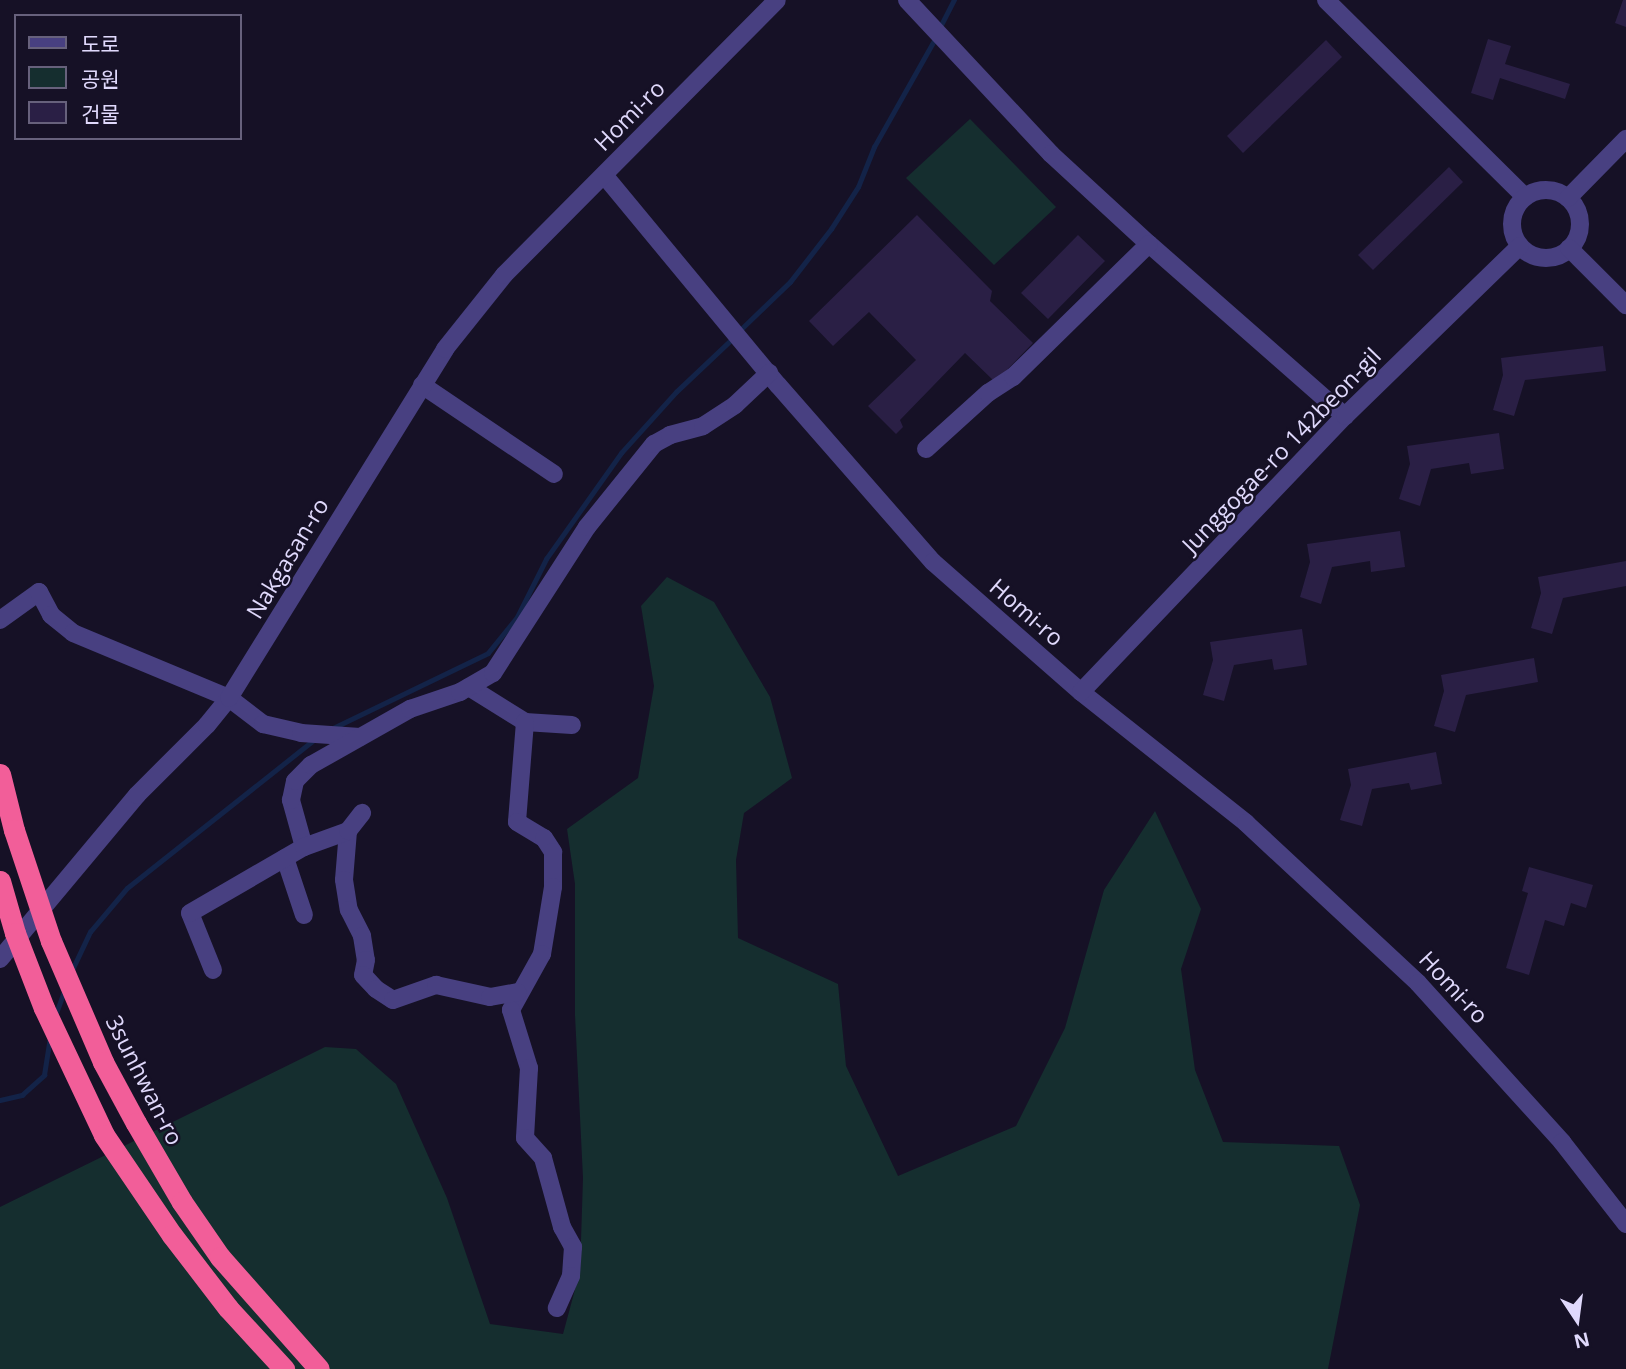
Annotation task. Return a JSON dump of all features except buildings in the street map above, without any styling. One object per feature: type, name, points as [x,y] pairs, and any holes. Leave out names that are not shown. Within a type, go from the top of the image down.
[{"type":"highway","name":"3sunhwan-ro","points":[[1,779],[46,929],[103,1062],[182,1202],[248,1292],[319,1369]]},
{"type":"highway","points":[[0,881],[31,974],[87,1105],[135,1184],[229,1308],[284,1369]]},
{"type":"street","name":"Homi-ro","points":[[777,0],[604,175],[755,357],[933,562],[1081,692],[1247,823],[1418,983],[1562,1142],[1626,1224]]},
{"type":"street","points":[[907,0],[1051,153],[1149,244],[1345,416]]},
{"type":"street","points":[[1328,2],[1525,197]]},
{"type":"street","points":[[1567,198],[1626,139]]},
{"type":"street","name":"Nakgasan-ro","points":[[0,959],[137,795],[207,725],[229,698],[445,349],[505,275],[604,175]]},
{"type":"street","points":[[1546,190],[1567,198],[1575,206],[1580,229],[1569,248],[1550,258],[1528,253],[1514,237],[1513,215],[1525,197],[1546,190]]},
{"type":"street","points":[[926,449],[988,393],[1013,377],[1149,244]]},
{"type":"street","name":"Junggogae-ro 142beon-gil","points":[[1081,692],[1345,416],[1520,246]]},
{"type":"street","points":[[1569,248],[1626,305]]},
{"type":"street","points":[[304,847],[291,800],[295,781],[311,765],[410,709],[469,687],[493,673],[587,527],[654,444],[670,435],[702,426],[735,405],[769,373]]},
{"type":"street","points":[[422,385],[554,474]]},
{"type":"street","points":[[0,620],[39,592],[51,615],[73,632],[229,698],[263,724],[301,733],[360,737]]},
{"type":"street","points":[[469,687],[525,722],[572,725]]},
{"type":"street","points":[[525,722],[517,822],[544,838],[553,852],[553,887],[542,954],[518,992],[511,1010],[529,1068],[526,1138],[543,1158],[562,1227],[573,1247],[571,1276],[557,1308]]},
{"type":"street","points":[[212,970],[190,913],[304,847],[348,831],[362,813]]},
{"type":"street","points":[[348,831],[344,880],[349,910],[362,936],[366,960],[363,975],[376,989],[393,1000],[436,985],[490,997],[518,992]]},
{"type":"street","points":[[285,859],[304,915]]},
{"type":"green space","points":[[970,119],[1056,207],[994,265],[906,178]]},
{"type":"green space","points":[[667,577],[714,602],[770,697],[792,778],[744,813],[736,860],[738,938],[838,984],[846,1066],[898,1176],[1016,1126],[1065,1028],[1104,890],[1155,811],[1201,909],[1181,969],[1195,1070],[1223,1142],[1339,1146],[1360,1205],[1328,1369],[0,1369],[0,1207],[325,1047],[356,1049],[396,1084],[447,1198],[490,1324],[563,1334],[580,1271],[583,1178],[575,1015],[575,884],[567,829],[638,778],[654,686],[641,606]]},
{"type":"waterway","points":[[939,29],[954,0]]},
{"type":"waterway","points":[[738,332],[790,282],[831,229],[858,187],[874,147],[936,37]]},
{"type":"waterway","points":[[333,728],[488,653],[517,617],[546,559],[621,453],[676,392],[732,339]]},
{"type":"waterway","points":[[72,970],[90,932],[127,888],[314,740]]},
{"type":"waterway","points":[[55,1016],[64,991]]},
{"type":"waterway","points":[[0,1100],[22,1095],[44,1075],[50,1038]]}]
